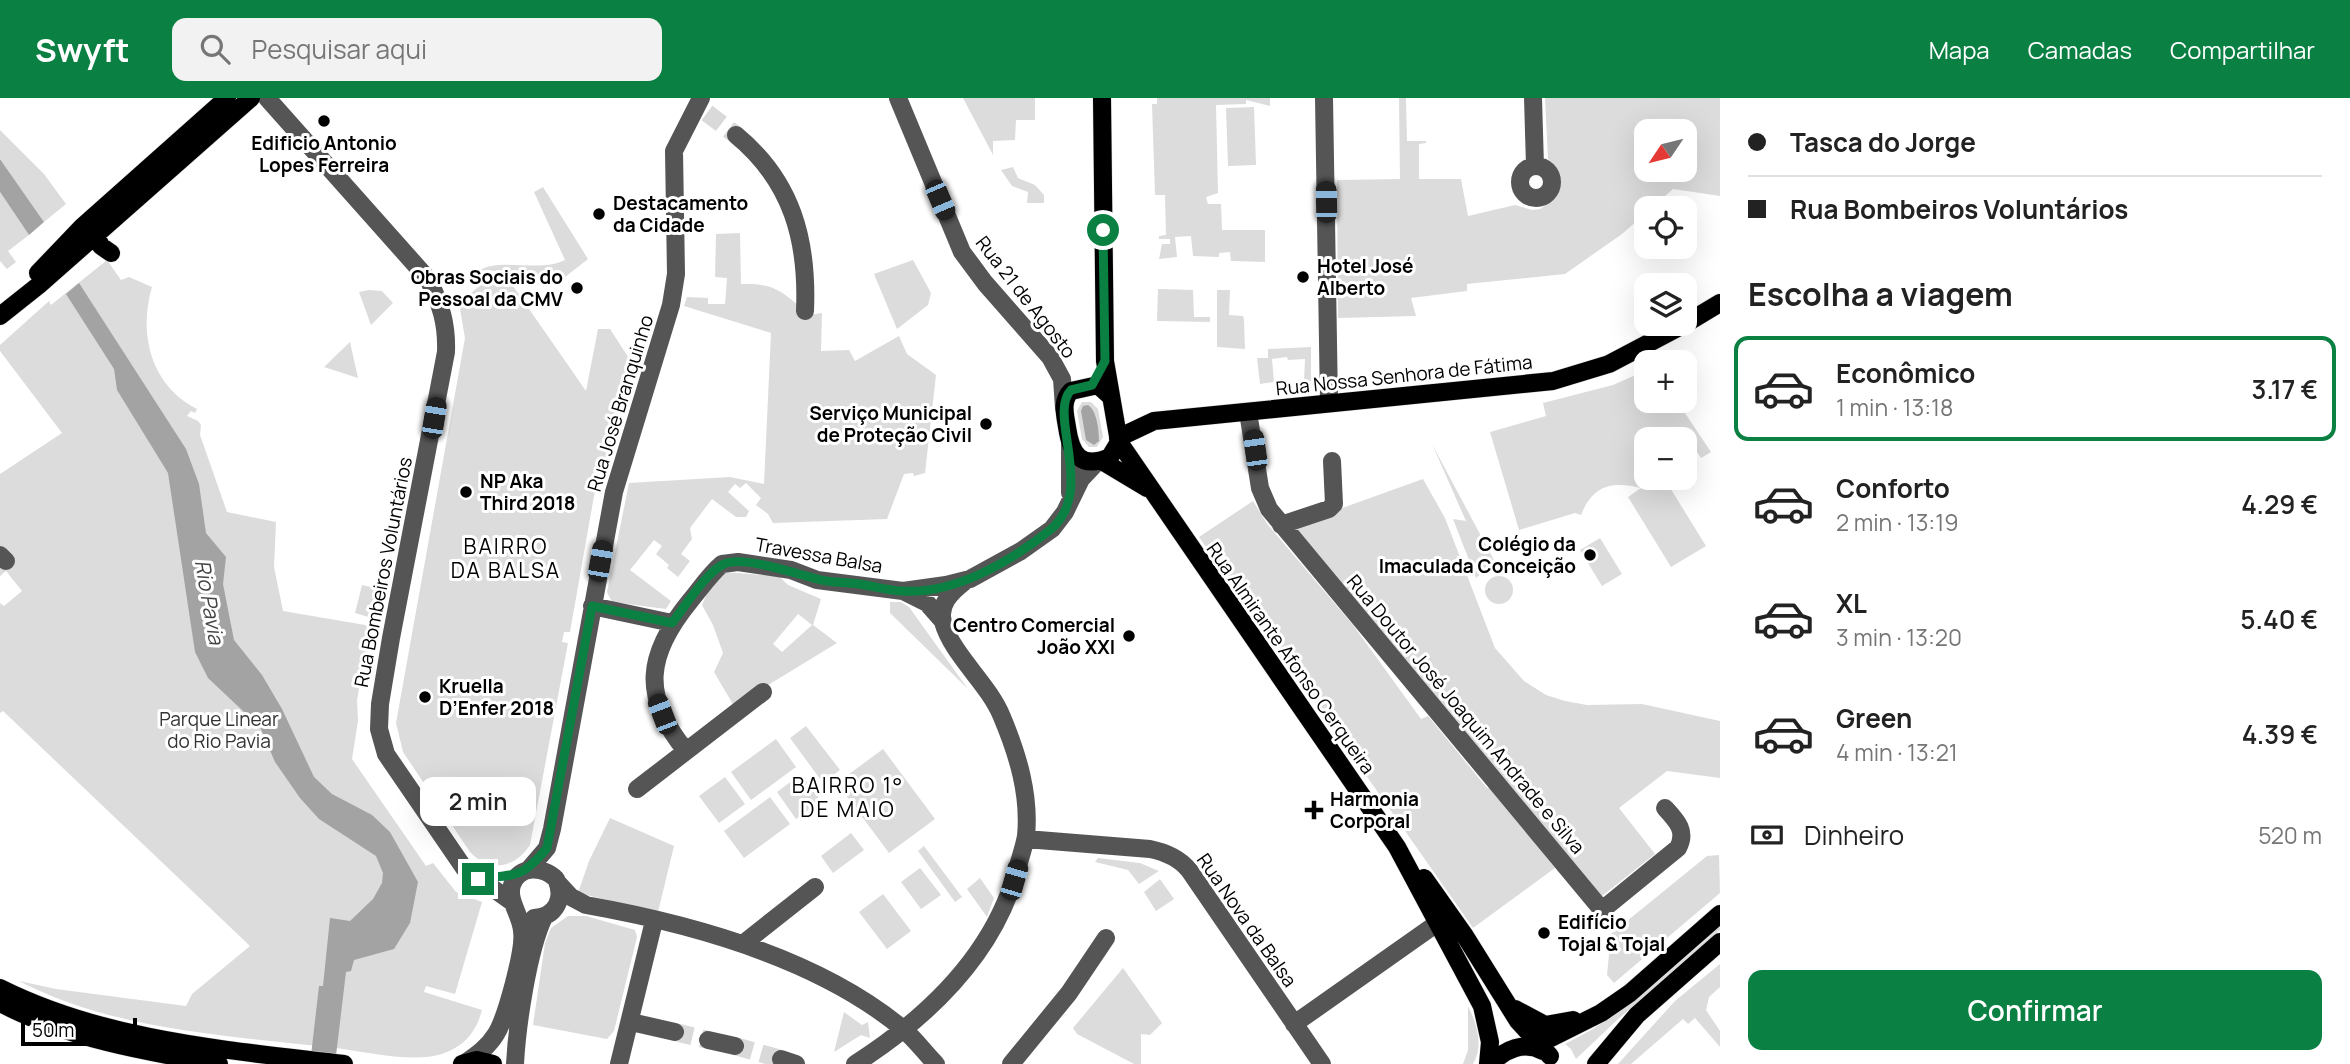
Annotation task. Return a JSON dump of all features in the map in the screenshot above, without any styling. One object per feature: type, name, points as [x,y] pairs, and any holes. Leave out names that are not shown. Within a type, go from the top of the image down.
[{"type":"main road","points":[[89,234],[93,225],[114,206],[126,188],[227,98]]},
{"type":"main road","points":[[0,316],[89,234],[251,98]]},
{"type":"main road","points":[[1102,98],[1105,361],[1110,399],[1119,440],[1113,454],[1100,461],[1084,461],[1070,445],[1064,408],[1068,393],[1092,385],[1098,385],[1110,399],[1133,419],[1154,421]]},
{"type":"main road","points":[[89,234],[111,253]]},
{"type":"main road","name":"Rua Nossa Senhora de Fátima","points":[[1697,316],[1718,303]]},
{"type":"main road","name":"Rua Nossa Senhora de Fátima","points":[[1119,440],[1154,421],[1553,381],[1609,364],[1662,336]]},
{"type":"main road","points":[[1092,385],[1105,361]]},
{"type":"main road","name":"Rua Almirante Afonso Cerqueira","points":[[1119,440],[1397,847],[1423,892],[1436,924],[1474,985],[1490,1042],[1489,1064]]},
{"type":"main road","name":"Rua Almirante Afonso Cerqueira","points":[[1100,461],[1152,492]]},
{"type":"main road","name":"Rua Almirante Afonso Cerqueira","points":[[1397,847],[1409,856],[1507,1003],[1545,1053]]},
{"type":"main road","points":[[1489,1064],[1508,1050],[1545,1053],[1630,993],[1720,914]]},
{"type":"main road","name":"Rua Almirante Afonso Cerqueira","points":[[1436,924],[1491,978]]},
{"type":"main road","points":[[1596,1064],[1637,1015],[1720,942]]},
{"type":"main road","points":[[0,988],[45,1008],[99,1025],[190,1045],[344,1064]]},
{"type":"main road","points":[[1507,1003],[1536,1022],[1556,1024],[1578,1018],[1630,993]]},
{"type":"main road","points":[[0,1003],[44,1023],[95,1038],[219,1064]]},
{"type":"main road","points":[[463,1063],[477,1060],[493,1064]]},
{"type":"street","name":"Rua Bombeiros Voluntários","points":[[267,98],[428,279],[441,303],[447,331],[446,352],[391,638],[380,704],[379,729],[386,754],[454,856],[470,874],[515,907]]},
{"type":"street","name":"Rua 21 de Agosto","points":[[898,98],[962,252],[985,283],[1050,357],[1062,379],[1064,408]]},
{"type":"street","points":[[1324,98],[1329,403]]},
{"type":"street","points":[[1533,98],[1535,166]]},
{"type":"street","name":"Rua José Branquinho","points":[[515,1064],[534,941],[560,898],[547,848],[592,606],[622,461],[671,305],[676,274],[674,152],[702,105]]},
{"type":"street","points":[[736,135],[760,157],[796,219],[805,260],[805,311]]},
{"type":"street","name":"Rua Doutor José Joaquim Andrade e Silva","points":[[1248,411],[1260,488],[1269,509],[1602,910],[1678,848],[1681,828],[1665,808]]},
{"type":"street","points":[[1070,445],[1070,500]]},
{"type":"street","name":"Travessa Balsa","points":[[686,751],[672,734],[654,694],[653,676],[672,623],[722,564],[733,561],[791,570],[817,580],[903,591],[970,579],[1021,551],[1059,522],[1081,479],[1100,461]]},
{"type":"street","points":[[1281,525],[1329,509],[1334,504],[1332,461]]},
{"type":"street","points":[[942,620],[943,606],[948,597],[970,579]]},
{"type":"street","name":"Travessa Balsa","points":[[855,1064],[903,1029],[949,987],[990,936],[1007,901],[1026,839],[1025,798],[1012,740],[1001,713],[949,636],[942,620],[927,603],[903,591]]},
{"type":"street","points":[[927,603],[948,597]]},
{"type":"street","points":[[592,606],[672,623]]},
{"type":"street","points":[[637,789],[763,692]]},
{"type":"street","name":"Rua Nova da Balsa","points":[[1026,839],[1150,849],[1176,859],[1189,870],[1322,1064]]},
{"type":"street","points":[[463,1063],[488,1045],[502,1023],[523,944],[512,886],[547,848]]},
{"type":"street","points":[[478,879],[541,869],[571,897],[586,905],[744,943],[816,974],[903,1029],[936,1064]]},
{"type":"street","points":[[744,943],[815,887]]},
{"type":"street","points":[[515,907],[530,918],[586,905]]},
{"type":"street","points":[[619,1064],[654,921]]},
{"type":"street","points":[[1294,1024],[1436,924]]},
{"type":"street","points":[[1011,1064],[1069,993],[1107,939]]},
{"type":"street","points":[[631,1022],[675,1032]]},
{"type":"street","points":[[708,1040],[735,1046]]},
{"type":"green space","points":[[963,98],[1035,98],[1035,120],[1016,120],[1015,140],[993,141],[993,155]]},
{"type":"green space","points":[[1157,98],[1270,98],[1270,106],[1246,100],[1246,104],[1216,105],[1218,193],[1206,197],[1208,204],[1221,204],[1222,230],[1265,230],[1265,262],[1231,261],[1230,252],[1219,253],[1219,257],[1193,256],[1191,236],[1175,237],[1177,257],[1159,259],[1162,244],[1170,244],[1170,239],[1159,239],[1159,236],[1166,235],[1165,195],[1155,195],[1152,104],[1157,104]]},
{"type":"green space","points":[[1399,98],[1406,98],[1407,141],[1426,141],[1419,144],[1419,179],[1461,179],[1468,216],[1515,205],[1532,210],[1540,209],[1554,199],[1561,181],[1556,168],[1548,159],[1545,98],[1720,98],[1720,196],[1673,189],[1665,196],[1634,196],[1634,223],[1565,274],[1467,284],[1467,291],[1411,298],[1416,316],[1338,318],[1337,180],[1400,179]]},
{"type":"green space","points":[[1254,107],[1256,165],[1228,166],[1226,108]]},
{"type":"green space","points":[[0,130],[44,174],[66,204],[44,222],[0,159]]},
{"type":"green space","points":[[1013,167],[1018,178],[1035,185],[1044,195],[1044,203],[1027,203],[1028,192],[1012,186],[1001,170]]},
{"type":"green space","points":[[543,187],[588,259],[565,277],[485,270],[474,273],[495,265],[543,265],[565,260],[534,192]]},
{"type":"green space","points":[[0,192],[29,235],[8,251],[16,262],[7,269],[0,261]]},
{"type":"green space","points":[[740,233],[741,284],[772,288],[786,295],[810,315],[822,313],[821,351],[849,350],[855,361],[899,336],[907,354],[936,375],[925,473],[914,476],[913,473],[904,474],[887,519],[773,523],[768,514],[756,505],[761,498],[746,483],[740,488],[735,484],[728,492],[749,511],[746,517],[736,517],[712,499],[690,528],[692,539],[681,554],[690,561],[678,577],[656,554],[662,546],[654,540],[630,570],[671,601],[666,609],[612,602],[607,592],[629,483],[730,477],[764,484],[771,333],[684,306],[687,297],[708,298],[708,304],[725,304],[727,278],[715,277],[716,234]]},
{"type":"green space","name":"Parque Linear do Rio Pavia","points":[[107,260],[121,280],[129,277],[152,287],[147,323],[152,357],[169,387],[197,409],[195,413],[191,411],[187,416],[201,425],[200,435],[227,512],[276,522],[274,567],[283,611],[371,626],[357,700],[358,721],[352,759],[426,866],[433,863],[456,892],[482,902],[455,994],[426,986],[424,992],[482,1010],[468,1037],[450,1051],[430,1056],[404,1057],[175,1029],[94,1011],[19,981],[56,989],[186,1006],[192,994],[250,946],[3,711],[0,713],[0,603],[4,606],[22,591],[6,571],[0,576],[0,566],[3,570],[13,562],[0,546],[0,474],[62,433],[0,351],[0,345],[49,301],[51,305]]},
{"type":"green space","points":[[913,260],[931,293],[928,305],[897,329],[874,274]]},
{"type":"green space","points":[[483,283],[511,283],[586,391],[598,329],[610,329],[634,366],[594,496],[570,632],[564,632],[562,642],[568,643],[530,845],[517,859],[502,865],[486,863],[470,852],[403,752],[396,723],[465,338],[459,303]]},
{"type":"green space","points":[[1158,289],[1193,290],[1194,317],[1210,317],[1210,322],[1157,321]]},
{"type":"green space","points":[[1217,290],[1230,290],[1229,315],[1243,316],[1245,349],[1217,347]]},
{"type":"green space","points":[[382,291],[393,303],[371,325],[359,292]]},
{"type":"green space","points":[[350,342],[358,378],[324,367]]},
{"type":"green space","points":[[1311,347],[1311,381],[1304,381],[1305,359],[1288,360],[1287,357],[1272,359],[1274,382],[1260,384],[1257,358],[1268,358],[1268,349]]},
{"type":"green space","points":[[1634,376],[1634,413],[1685,413],[1694,427],[1634,427],[1634,487],[1621,485],[1605,488],[1591,497],[1581,515],[1575,513],[1519,530],[1490,432],[1546,416],[1543,403],[1613,385]]},
{"type":"green space","points":[[1082,402],[1091,402],[1098,409],[1103,437],[1097,447],[1089,447],[1082,439],[1077,411]]},
{"type":"green space","points":[[1697,431],[1711,452],[1701,458],[1697,452]]},
{"type":"green space","points":[[1432,444],[1496,564],[1476,578],[1453,519],[1466,521]]},
{"type":"green space","points":[[1423,479],[1445,518],[1495,648],[1524,681],[1546,695],[1565,701],[1587,705],[1642,704],[1720,721],[1720,778],[1667,771],[1619,808],[1655,854],[1602,896],[1294,528],[1295,525]]},
{"type":"green space","points":[[1638,490],[1671,490],[1706,546],[1671,567],[1628,497]]},
{"type":"green space","points":[[1253,501],[1268,525],[1353,625],[1421,719],[1428,716],[1487,788],[1492,788],[1555,868],[1473,928],[1199,537]]},
{"type":"green space","points":[[1600,538],[1622,574],[1602,586],[1580,550]]},
{"type":"green space","points":[[724,572],[779,576],[788,585],[821,599],[813,625],[837,643],[734,706],[714,672],[723,653],[702,605],[710,586]],"holes":[[[798,614],[812,625],[782,652],[773,644]]]},
{"type":"green space","points":[[1499,576],[1509,580],[1513,590],[1509,600],[1499,604],[1489,600],[1485,590],[1489,580]]},
{"type":"green space","points":[[362,585],[379,589],[372,618],[355,613]]},
{"type":"green space","points":[[890,602],[901,602],[909,607],[968,689],[890,613]]},
{"type":"green space","points":[[806,726],[840,770],[823,783],[790,738]]},
{"type":"green space","points":[[776,739],[796,767],[751,800],[731,772]]},
{"type":"green space","points":[[883,749],[935,819],[889,853],[837,783]]},
{"type":"green space","points":[[801,774],[821,801],[796,819],[777,792]]},
{"type":"green space","points":[[725,777],[745,804],[719,823],[699,796]]},
{"type":"green space","points":[[770,797],[790,824],[744,858],[724,831]]},
{"type":"green space","points":[[610,818],[674,846],[658,912],[578,893],[589,861]]},
{"type":"green space","points":[[851,833],[864,850],[833,873],[821,856]]},
{"type":"green space","points":[[924,846],[962,897],[955,902],[918,851]]},
{"type":"green space","points":[[1719,855],[1720,893],[1614,983],[1607,975],[1611,934],[1707,856]]},
{"type":"green space","points":[[1098,858],[1140,863],[1159,871],[1139,884],[1128,870],[1095,862]]},
{"type":"green space","points":[[920,868],[941,895],[921,909],[901,882]]},
{"type":"green space","points":[[980,878],[994,898],[987,917],[967,889]]},
{"type":"green space","points":[[1160,879],[1174,899],[1156,911],[1144,892]]},
{"type":"green space","points":[[883,894],[911,931],[887,949],[859,912]]},
{"type":"green space","points":[[568,916],[586,916],[635,930],[637,937],[614,1031],[607,1039],[533,1025],[545,943],[551,928]]},
{"type":"green space","points":[[1720,927],[1720,930],[1576,1059],[1565,1044],[1593,1029],[1644,993]]},
{"type":"green space","points":[[1720,964],[1720,987],[1709,997],[1706,1010],[1720,1031],[1720,1047],[1695,1018],[1688,1024],[1683,1019],[1631,1064],[1618,1064],[1675,1001]]},
{"type":"green space","points":[[1123,968],[1162,1023],[1150,1035],[1141,1034],[1141,1064],[1134,1064],[1077,1034],[1073,1028]]},
{"type":"green space","points":[[1468,1006],[1479,1042],[1473,1064],[1463,1064],[1468,1050]]},
{"type":"green space","points":[[844,1012],[862,1025],[868,1022],[870,1038],[861,1035],[834,1052]]},
{"type":"water","points":[[0,159],[44,222],[29,235],[0,192]]},
{"type":"water","name":"Rio Pavia","points":[[79,283],[186,449],[199,484],[206,533],[226,557],[223,584],[234,640],[262,675],[282,709],[314,777],[332,794],[372,815],[390,832],[418,882],[410,923],[394,949],[354,960],[351,971],[346,972],[335,1064],[310,1064],[319,986],[323,986],[330,918],[350,921],[373,899],[382,883],[383,873],[376,856],[319,819],[300,798],[275,762],[260,727],[208,678],[195,652],[168,473],[117,390],[114,369],[66,294]]},
{"type":"water","points":[[1088,405],[1094,412],[1098,426],[1099,441],[1094,445],[1086,440],[1081,411],[1083,406]]},
{"type":"tunnel","points":[[707,113],[736,135]]},
{"type":"tunnel","points":[[675,1032],[708,1040]]},
{"type":"tunnel","points":[[735,1046],[781,1059]]},
{"type":"place","name":"Edificio Antonio Lopes Ferreira","points":[[324,121]]},
{"type":"place","name":"Destacamento da Cidade","points":[[599,214]]},
{"type":"place","name":"Hotel José Alberto","points":[[1303,277]]},
{"type":"place","name":"Obras Sociais do Pessoal da CMV","points":[[577,288]]},
{"type":"place","name":"Serviço Municipal de Proteção Civil","points":[[986,424]]},
{"type":"place","name":"NP Aka Third 2018","points":[[466,492]]},
{"type":"place","name":"Colégio da Imaculada Conceição","points":[[1590,555]]},
{"type":"place","name":"Centro Comercial João XXI","points":[[1129,636]]},
{"type":"place","name":"Kruella D’Enfer 2018","points":[[425,697]]},
{"type":"place","name":"Harmonia Corporal","points":[[1314,810]]},
{"type":"place","name":"Edifício Tojal & Tojal","points":[[1544,933]]},
{"type":"district","name":"BAIRRO DA BALSA","points":[[506,559]]},
{"type":"district","name":"BAIRRO 1° DE MAIO","points":[[848,798]]},
{"type":"route","points":[[478,879],[521,873],[529,869],[547,848],[592,606],[672,623],[717,568],[733,561],[791,570],[817,580],[903,591],[946,585],[970,579],[1021,551],[1059,522],[1070,500],[1071,460],[1065,399],[1071,390],[1092,385],[1105,361],[1103,230]]}]
